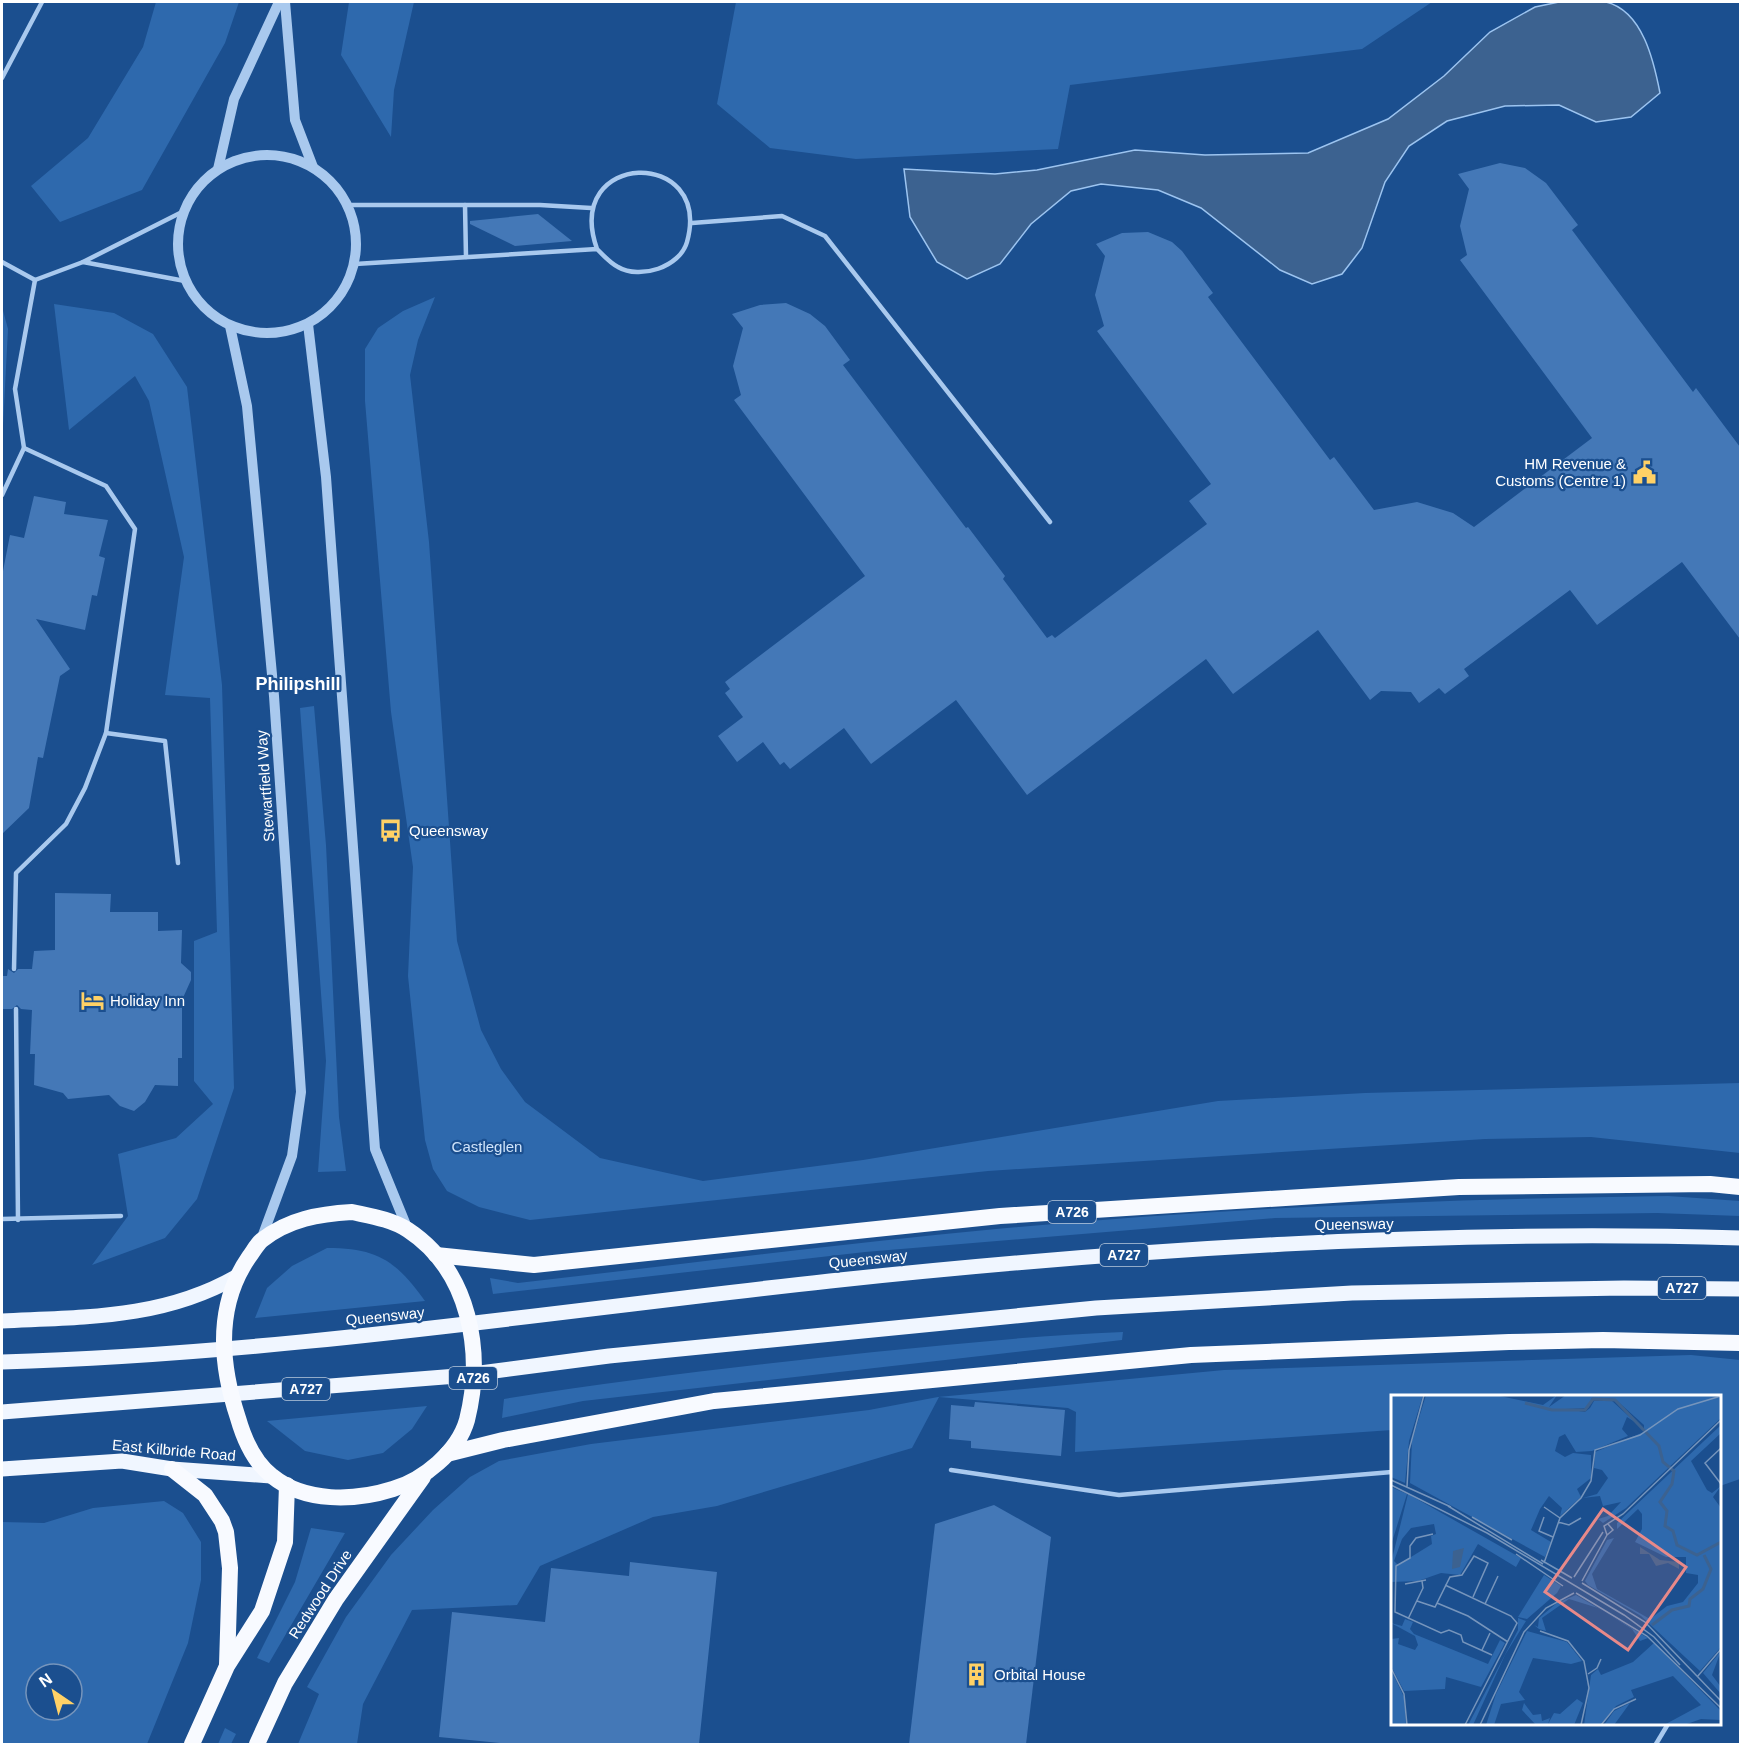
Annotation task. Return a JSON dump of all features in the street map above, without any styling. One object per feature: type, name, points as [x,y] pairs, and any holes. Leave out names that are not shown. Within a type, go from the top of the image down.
[{"type":"highway","name":"Queensway","points":[[436,1255],[534,1265],[1000,1216],[1459,1187],[1710,1184],[1740,1187]]},
{"type":"highway","name":"A726","points":[[352,1212],[383,1219],[408,1230],[436,1255],[459,1289],[470,1321],[474,1360],[473,1397],[465,1428],[447,1454],[427,1472],[401,1487],[371,1496],[341,1498],[322,1496],[287,1485],[271,1476],[255,1457],[242,1433],[225,1374],[223,1334],[236,1277],[261,1240],[288,1224],[315,1215],[352,1212]]},
{"type":"highway","name":"A726","points":[[447,1454],[503,1440],[714,1401],[1191,1355],[1521,1341],[1740,1343]]},
{"type":"highway","points":[[172,1469],[205,1495],[222,1521],[226,1532],[230,1568],[227,1666]]},
{"type":"highway","name":"Redwood Drive","points":[[257,1744],[285,1683],[336,1599],[427,1472]]},
{"type":"highway","points":[[192,1744],[227,1666],[262,1611],[285,1542],[287,1485]]},
{"type":"main road","name":"Queensway","points":[[2,1362],[87,1360],[357,1337],[612,1306],[994,1265],[1300,1243],[1650,1235],[1740,1238]]},
{"type":"main road","points":[[2,1321],[111,1316],[160,1307],[206,1294],[236,1277]]},
{"type":"main road","name":"A727","points":[[2,1412],[457,1376],[609,1356],[1096,1308],[1352,1293],[1624,1288],[1740,1289]]},
{"type":"main road","name":"East Kilbride Road","points":[[2,1469],[122,1461],[172,1469],[271,1476]]},
{"type":"street","points":[[218,169],[234,99],[279,2]]},
{"type":"street","points":[[285,2],[296,120],[313,167]]},
{"type":"street","points":[[265,154],[290,157],[313,167],[334,183],[348,205],[357,234],[355,264],[345,288],[329,309],[308,324],[282,332],[255,333],[230,326],[211,315],[196,299],[185,281],[178,246],[184,211],[197,187],[218,169],[241,158],[265,154]]},
{"type":"street","points":[[308,324],[326,477],[375,1149],[408,1230]]},
{"type":"street","name":"Stewartfield Way","points":[[230,326],[247,406],[273,685],[301,1092],[292,1156],[261,1240]]},
{"type":"lane","points":[[2,78],[42,2]]},
{"type":"lane","points":[[645,171],[664,176],[679,188],[689,204],[692,223],[686,246],[670,264],[648,273],[619,268],[597,249],[590,229],[591,208],[603,188],[622,174],[645,171]]},
{"type":"lane","points":[[348,205],[591,208]]},
{"type":"lane","points":[[465,205],[466,257]]},
{"type":"lane","points":[[2,262],[35,280],[83,262],[184,211]]},
{"type":"lane","points":[[692,223],[782,216],[825,236],[1050,522]]},
{"type":"lane","points":[[355,264],[597,249]]},
{"type":"lane","points":[[83,262],[185,281]]},
{"type":"lane","points":[[2,495],[24,448],[15,389],[35,280]]},
{"type":"lane","points":[[14,969],[16,873],[66,824],[84,788],[106,733],[135,529],[106,486],[24,448]]},
{"type":"lane","points":[[106,733],[165,741],[178,863]]},
{"type":"lane","points":[[16,1009],[18,1220]]},
{"type":"lane","points":[[2,1220],[121,1216]]},
{"type":"lane","points":[[951,1470],[1119,1495],[1391,1472]]},
{"type":"lane","points":[[1656,1744],[1667,1725]]},
{"type":"green space","points":[[156,2],[239,2],[225,43],[142,190],[60,222],[31,186],[88,138],[143,47]]},
{"type":"green space","points":[[349,2],[414,2],[394,90],[391,137],[341,55]]},
{"type":"green space","points":[[736,2],[1432,2],[1362,49],[1070,85],[1058,149],[856,159],[770,148],[717,104]]},
{"type":"green space","name":"Castleglen","points":[[435,297],[418,340],[410,375],[429,542],[457,941],[481,1030],[501,1069],[525,1102],[600,1158],[703,1181],[863,1160],[1218,1101],[1365,1093],[1740,1083],[1740,1153],[1591,1137],[1485,1139],[988,1171],[530,1220],[479,1207],[447,1191],[433,1169],[425,1140],[408,976],[413,867],[391,712],[365,401],[365,349],[378,328],[403,311]]},
{"type":"green space","points":[[54,304],[114,313],[153,334],[187,387],[222,685],[234,1088],[197,1199],[165,1238],[92,1265],[128,1216],[118,1154],[176,1138],[213,1104],[194,1081],[194,941],[217,932],[210,698],[165,695],[184,557],[149,401],[135,376],[69,430]]},
{"type":"green space","points":[[2,307],[8,329],[2,445]]},
{"type":"green space","points":[[314,706],[326,845],[339,1117],[346,1171],[318,1172],[326,1061],[300,708]]},
{"type":"green space","points":[[1668,1196],[1740,1201],[1740,1216],[1657,1213],[1275,1218],[865,1252],[493,1294],[490,1278],[518,1283],[936,1235],[1164,1215],[1416,1202]]},
{"type":"green space","points":[[327,1248],[373,1254],[405,1276],[425,1301],[255,1318],[267,1288],[292,1266]]},
{"type":"green space","points":[[1123,1332],[1122,1340],[583,1401],[502,1418],[504,1399],[596,1385],[874,1352]]},
{"type":"green space","points":[[1691,1355],[1740,1360],[1740,1479],[1721,1486],[1721,1395],[1391,1395],[1391,1430],[1075,1452],[1076,1412],[1068,1408],[939,1397],[912,1448],[717,1506],[653,1517],[540,1566],[517,1605],[412,1610],[363,1704],[357,1744],[298,1744],[319,1694],[307,1687],[346,1617],[391,1555],[433,1510],[470,1477],[499,1461],[591,1444],[869,1410],[938,1397],[1224,1370]]},
{"type":"green space","points":[[427,1406],[412,1429],[383,1453],[348,1460],[305,1451],[267,1421]]},
{"type":"green space","points":[[164,1501],[183,1513],[201,1542],[201,1580],[188,1643],[147,1744],[2,1744],[2,1522],[44,1523],[93,1508]]},
{"type":"green space","points":[[311,1528],[345,1533],[269,1663],[257,1658],[295,1582]]},
{"type":"green space","points":[[225,1728],[236,1734],[231,1744],[218,1744]]},
{"type":"shaded area","points":[[1559,2],[1606,2],[1619,7],[1629,16],[1645,39],[1660,93],[1631,117],[1596,122],[1559,105],[1505,106],[1447,121],[1409,146],[1385,182],[1362,248],[1342,274],[1312,284],[1280,270],[1201,208],[1158,190],[1101,184],[1071,191],[1031,224],[1000,264],[967,279],[937,262],[910,217],[904,169],[995,174],[1037,170],[1135,150],[1205,155],[1308,153],[1388,119],[1444,76],[1490,32],[1535,7]]},
{"type":"building","name":"HM Revenue & Customs (Centre 1)","points":[[1500,163],[1525,168],[1546,183],[1578,225],[1572,230],[1693,392],[1696,388],[1740,447],[1740,639],[1682,562],[1597,625],[1570,590],[1464,669],[1469,676],[1445,694],[1439,688],[1419,703],[1411,692],[1381,691],[1370,700],[1318,630],[1233,694],[1206,659],[1027,795],[956,700],[871,764],[844,728],[790,769],[784,762],[780,765],[763,742],[737,762],[718,736],[743,717],[725,693],[730,689],[725,682],[865,576],[734,400],[741,395],[733,366],[743,328],[732,314],[760,305],[786,303],[810,314],[825,326],[850,360],[843,365],[1005,576],[1003,579],[1047,638],[1052,635],[1055,638],[1207,524],[1189,501],[1211,484],[1097,331],[1104,326],[1095,295],[1105,256],[1096,244],[1122,233],[1148,232],[1172,242],[1182,251],[1213,293],[1208,297],[1330,460],[1334,457],[1374,510],[1417,502],[1453,513],[1474,527],[1592,438],[1460,260],[1467,255],[1460,226],[1469,189],[1458,174]]},
{"type":"building","points":[[538,214],[572,241],[515,246],[470,224],[470,221]]},
{"type":"building","points":[[34,496],[66,502],[64,514],[108,520],[99,556],[105,558],[97,596],[92,595],[85,630],[36,619],[70,669],[60,676],[43,758],[38,757],[29,808],[2,834],[2,569],[3,571],[10,535],[24,538]]},
{"type":"building","name":"Holiday Inn","points":[[55,893],[111,894],[110,912],[158,912],[158,931],[182,930],[181,963],[191,972],[191,980],[182,1000],[182,1058],[178,1058],[178,1086],[155,1085],[145,1102],[134,1111],[120,1106],[109,1095],[68,1099],[63,1093],[34,1085],[35,1054],[30,1054],[32,1010],[21,1009],[17,1005],[12,1009],[2,1009],[2,976],[7,976],[8,969],[14,973],[18,969],[32,969],[34,951],[55,950]]},
{"type":"building","points":[[975,1402],[1065,1410],[1061,1456],[971,1448],[971,1441],[949,1439],[951,1405],[974,1407]]},
{"type":"building","name":"Orbital House","points":[[994,1505],[1051,1537],[1026,1744],[909,1744],[935,1524]]},
{"type":"building","points":[[630,1562],[717,1572],[699,1744],[510,1744],[439,1737],[452,1612],[545,1622],[551,1568],[629,1576]]},
{"type":"place","name":"HM Revenue & Customs (Centre 1)","points":[[1644,472]]},
{"type":"place","name":"Queensway","points":[[391,830]]},
{"type":"place","name":"Holiday Inn","points":[[92,1000]]},
{"type":"place","name":"Orbital House","points":[[976,1674]]},
{"type":"district","name":"Philipshill","points":[[298,684]]}]
